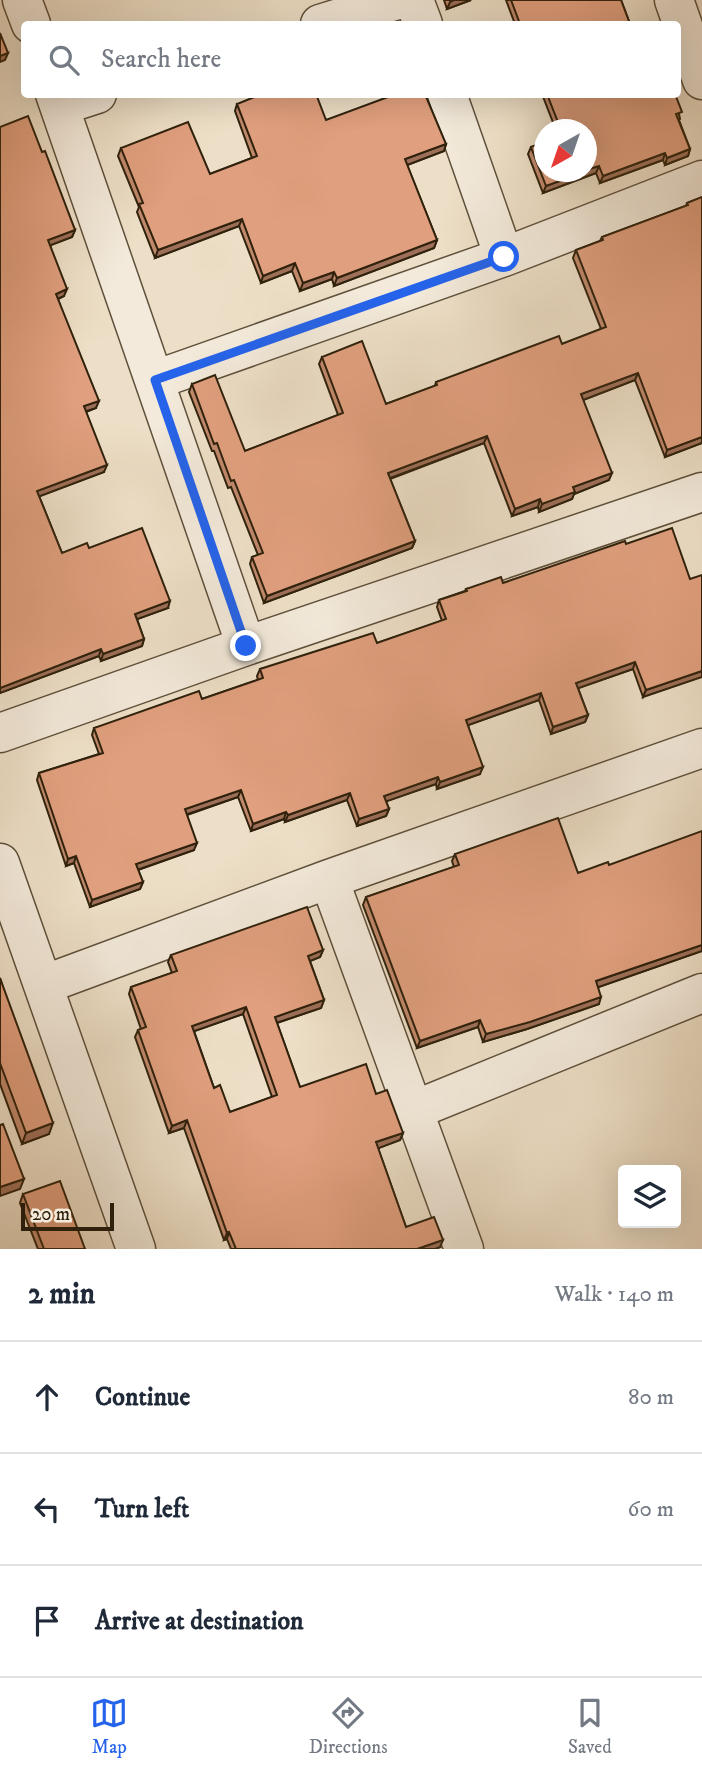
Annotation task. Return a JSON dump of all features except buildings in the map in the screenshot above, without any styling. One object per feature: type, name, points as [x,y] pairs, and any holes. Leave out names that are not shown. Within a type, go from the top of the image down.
[{"type":"street","points":[[22,0],[30,21]]},
{"type":"street","points":[[330,21],[397,0]]},
{"type":"street","points":[[414,0],[422,21]]},
{"type":"street","points":[[674,0],[702,80]]},
{"type":"street","points":[[448,98],[504,257]]},
{"type":"street","points":[[57,100],[246,646]]},
{"type":"street","points":[[155,380],[504,257],[702,180]]},
{"type":"street","points":[[0,733],[246,646],[702,492]]},
{"type":"street","points":[[43,985],[328,878],[702,748]]},
{"type":"street","points":[[0,863],[136,1249]]},
{"type":"street","points":[[328,878],[464,1249]]},
{"type":"street","points":[[412,1111],[702,993]]},
{"type":"route","points":[[246,646],[155,380],[504,257]]}]
